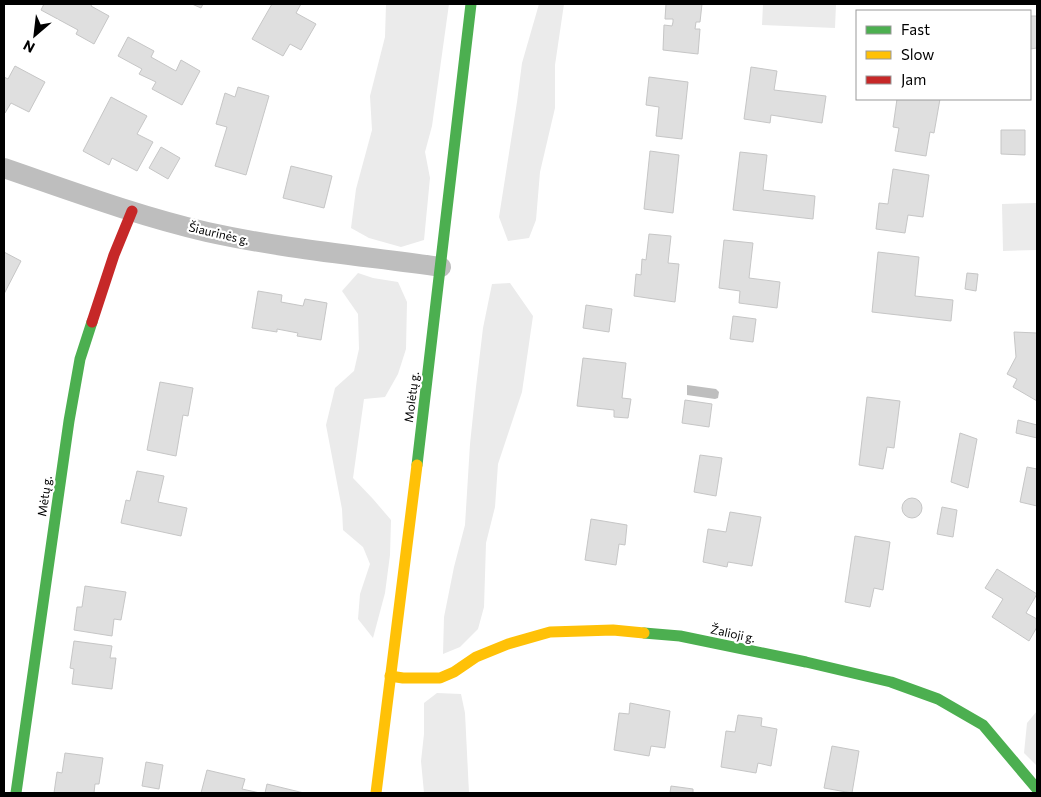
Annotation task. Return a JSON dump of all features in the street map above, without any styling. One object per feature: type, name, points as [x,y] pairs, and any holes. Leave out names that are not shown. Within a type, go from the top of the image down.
[{"type":"street","name":"Molėtų g.","points":[[376,793],[441,267],[471,4]]},
{"type":"street","name":"Šiaurinės g.","points":[[4,168],[132,211],[206,231],[257,242],[441,267]]},
{"type":"street","name":"Mėtų g.","points":[[16,793],[70,416],[79,368],[92,318],[132,211]]},
{"type":"street","name":"Žalioji g.","points":[[390,676],[440,678],[454,672],[476,657],[508,644],[550,632],[613,630],[680,636],[891,682],[938,699],[983,725],[1037,790]]},
{"type":"shaded area","points":[[386,4],[449,4],[432,126],[425,152],[430,178],[424,240],[401,247],[369,238],[351,228],[356,189],[372,130],[370,96],[385,37]]},
{"type":"shaded area","points":[[539,4],[564,4],[555,65],[555,108],[540,172],[536,220],[529,238],[508,241],[499,217],[522,63]]},
{"type":"shaded area","points":[[763,4],[836,4],[835,28],[762,25]]},
{"type":"shaded area","points":[[1037,203],[1037,250],[1003,251],[1002,204]]},
{"type":"shaded area","points":[[358,273],[373,278],[398,282],[407,302],[406,349],[398,374],[385,397],[364,399],[353,478],[391,520],[390,555],[385,593],[373,638],[358,619],[360,594],[370,564],[363,547],[343,530],[342,509],[326,425],[335,388],[354,371],[359,349],[358,314],[342,291]]},
{"type":"shaded area","points":[[510,283],[533,316],[522,392],[498,464],[495,507],[486,543],[484,607],[478,629],[460,647],[443,654],[444,617],[465,525],[470,444],[483,328],[492,284]]},
{"type":"shaded area","points":[[687,385],[716,389],[719,392],[718,398],[687,395]]},
{"type":"shaded area","points":[[437,693],[461,694],[465,713],[469,793],[424,793],[421,761],[424,734],[424,703]]},
{"type":"shaded area","points":[[1037,711],[1037,766],[1024,753],[1027,723]]},
{"type":"building","points":[[44,4],[92,4],[91,6],[109,16],[94,44],[76,34],[78,30],[41,10]]},
{"type":"building","points":[[192,4],[203,4],[201,8]]},
{"type":"building","points":[[272,4],[301,4],[296,13],[316,24],[301,50],[290,44],[283,56],[252,39]]},
{"type":"building","points":[[666,4],[702,4],[700,22],[696,22],[695,29],[700,29],[698,54],[663,50],[664,25],[672,26],[673,22],[673,19],[665,19]]},
{"type":"building","points":[[1031,16],[1037,16],[1037,48],[1031,49]]},
{"type":"building","points":[[128,37],[154,51],[151,57],[176,71],[181,60],[200,71],[182,105],[152,89],[156,82],[139,74],[142,69],[118,56]]},
{"type":"building","points":[[15,66],[45,82],[29,112],[11,103],[4,112],[4,77],[8,79]]},
{"type":"building","points":[[751,67],[777,71],[774,90],[826,96],[822,123],[771,115],[770,123],[744,119]]},
{"type":"building","points":[[649,77],[688,82],[682,139],[656,136],[659,107],[646,105]]},
{"type":"building","points":[[238,87],[269,96],[246,175],[215,166],[227,127],[216,124],[225,93],[235,97]]},
{"type":"building","points":[[111,97],[147,116],[137,134],[153,142],[137,171],[112,158],[109,165],[83,151]]},
{"type":"building","points":[[897,100],[940,100],[934,133],[930,132],[926,156],[895,151],[899,128],[893,127]]},
{"type":"building","points":[[1001,130],[1025,130],[1025,155],[1001,154]]},
{"type":"building","points":[[161,147],[180,158],[168,179],[149,168]]},
{"type":"building","points":[[650,151],[679,155],[673,213],[644,209]]},
{"type":"building","points":[[740,152],[767,155],[763,190],[815,196],[813,219],[733,210]]},
{"type":"building","points":[[291,166],[332,176],[324,208],[283,198]]},
{"type":"building","points":[[893,169],[929,175],[923,217],[908,215],[905,233],[876,229],[879,203],[888,204]]},
{"type":"building","points":[[649,234],[671,236],[668,263],[679,264],[675,302],[634,296],[636,274],[641,275],[642,259],[646,260]]},
{"type":"building","points":[[724,240],[753,243],[749,278],[780,282],[777,308],[739,303],[740,291],[719,288]]},
{"type":"building","points":[[4,252],[21,261],[4,294]]},
{"type":"building","points":[[878,252],[919,257],[915,296],[953,300],[951,321],[872,312]]},
{"type":"building","points":[[967,273],[978,274],[976,291],[965,289]]},
{"type":"building","points":[[258,291],[282,295],[281,302],[303,306],[305,299],[327,303],[321,340],[297,336],[298,333],[277,329],[277,332],[252,328]]},
{"type":"building","points":[[586,305],[612,309],[609,332],[583,328]]},
{"type":"building","points":[[733,316],[756,319],[753,342],[730,339]]},
{"type":"building","points":[[1014,332],[1037,333],[1037,401],[1013,387],[1017,379],[1007,374],[1016,357]]},
{"type":"building","points":[[583,358],[626,363],[622,398],[631,399],[628,418],[614,417],[614,410],[577,406]]},
{"type":"building","points":[[160,382],[193,388],[188,416],[183,415],[176,456],[147,450]]},
{"type":"building","points":[[867,397],[900,401],[894,448],[887,447],[883,469],[859,465]]},
{"type":"building","points":[[685,400],[712,404],[709,427],[682,423]]},
{"type":"building","points":[[1018,420],[1037,425],[1037,438],[1016,433]]},
{"type":"building","points":[[960,433],[977,439],[968,488],[951,482]]},
{"type":"building","points":[[700,455],[722,458],[716,496],[694,492]]},
{"type":"building","points":[[1027,467],[1037,469],[1037,506],[1020,502]]},
{"type":"building","points":[[137,471],[164,476],[158,502],[187,508],[181,536],[121,523],[126,500],[130,501]]},
{"type":"building","points":[[912,498],[919,501],[922,508],[919,515],[912,518],[905,515],[902,508],[905,501]]},
{"type":"building","points":[[942,507],[957,510],[953,537],[937,534]]},
{"type":"building","points":[[730,512],[761,517],[752,566],[728,562],[727,567],[703,562],[708,529],[726,532]]},
{"type":"building","points":[[591,519],[627,525],[625,545],[619,544],[616,565],[585,560]]},
{"type":"building","points":[[855,536],[890,542],[883,590],[874,588],[870,607],[845,602]]},
{"type":"building","points":[[997,569],[1037,594],[1026,613],[1037,619],[1037,627],[1029,641],[992,617],[1003,599],[985,588]]},
{"type":"building","points":[[85,586],[126,592],[121,620],[114,619],[112,636],[74,630],[77,607],[82,607]]},
{"type":"building","points":[[74,641],[112,646],[110,658],[116,658],[112,689],[72,684],[74,669],[70,668]]},
{"type":"building","points":[[630,703],[670,711],[665,748],[651,746],[649,756],[614,750],[619,713],[629,714]]},
{"type":"building","points":[[738,715],[762,718],[761,726],[777,729],[771,766],[758,763],[756,773],[721,767],[726,731],[735,732]]},
{"type":"building","points":[[832,746],[859,751],[852,793],[824,788]]},
{"type":"building","points":[[65,753],[103,758],[99,784],[95,784],[94,793],[54,793],[57,772],[62,773]]},
{"type":"building","points":[[146,762],[163,765],[159,789],[142,786]]},
{"type":"building","points":[[207,770],[245,779],[242,789],[260,793],[201,793]]},
{"type":"building","points":[[267,784],[304,793],[265,793]]},
{"type":"building","points":[[671,786],[693,789],[693,793],[670,793]]},
{"type":"traffic: fast","points":[[417,465],[471,4]]},
{"type":"traffic: fast","points":[[16,793],[69,421],[80,359],[92,322]]},
{"type":"traffic: fast","points":[[644,633],[680,636],[806,662],[891,682],[938,699],[983,725],[1037,789]]},
{"type":"traffic: slow","points":[[376,793],[417,465]]},
{"type":"traffic: slow","points":[[390,676],[440,678],[454,672],[476,657],[508,644],[550,632],[613,630],[644,633]]},
{"type":"traffic: jam","points":[[92,322],[114,255],[132,211]]}]
